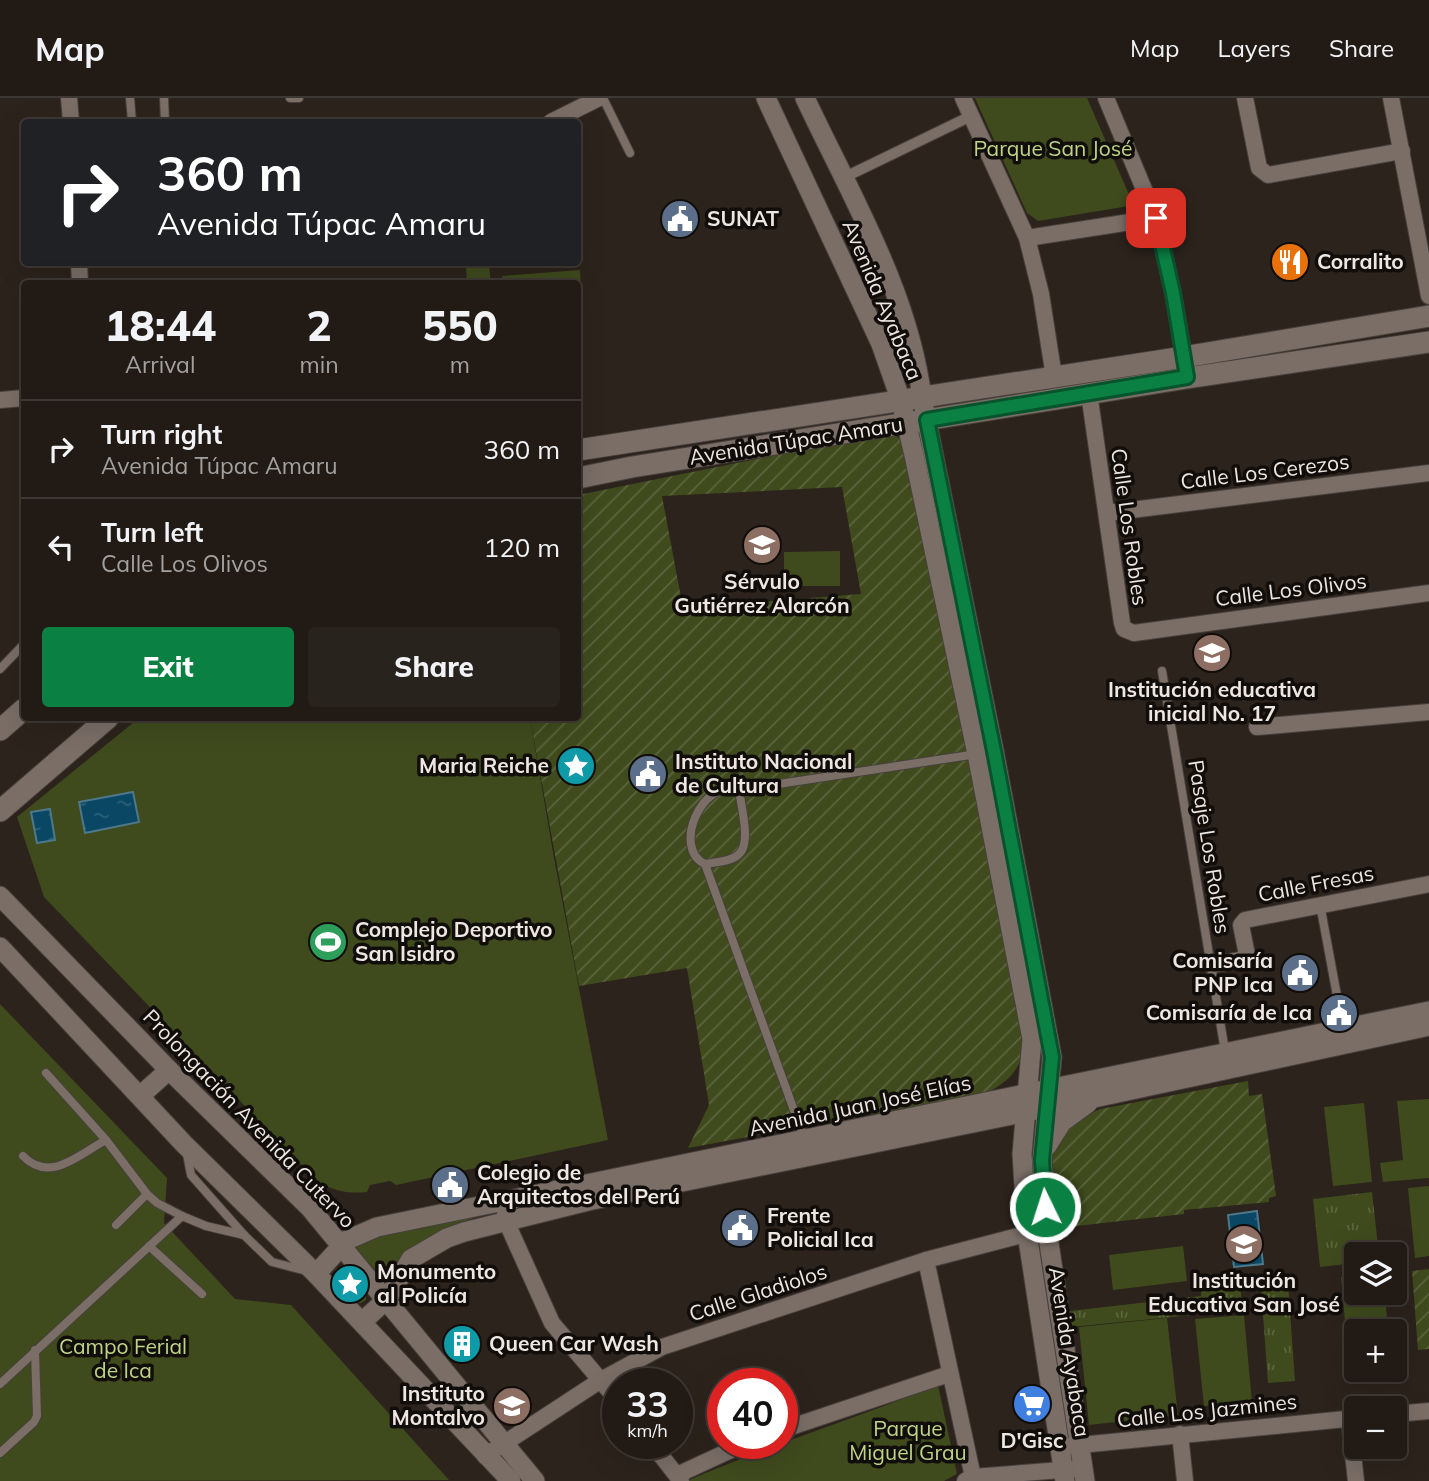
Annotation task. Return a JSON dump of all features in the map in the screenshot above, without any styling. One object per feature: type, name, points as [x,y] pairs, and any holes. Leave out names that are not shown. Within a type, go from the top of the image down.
[{"type":"main road","name":"Avenida Túpac Amaru","points":[[581,477],[1089,393],[1186,367],[1429,316]]},
{"type":"main road","name":"Avenida Túpac Amaru","points":[[581,450],[1054,377],[1186,367],[1429,342]]},
{"type":"main road","points":[[627,443],[632,467]]},
{"type":"main road","points":[[0,730],[21,712]]},
{"type":"main road","points":[[0,811],[105,721]]},
{"type":"street","points":[[69,98],[71,119]]},
{"type":"street","points":[[557,119],[601,98]]},
{"type":"street","name":"Avenida Ayabaca","points":[[766,98],[881,344],[901,401],[917,422]]},
{"type":"street","name":"Avenida Ayabaca","points":[[805,98],[894,285],[909,327],[918,367],[922,398],[917,422],[985,752],[1052,1057],[1037,1231]]},
{"type":"street","points":[[963,98],[1027,238],[1041,294],[1054,377]]},
{"type":"street","points":[[1106,98],[1156,218],[1186,367]]},
{"type":"street","points":[[1245,98],[1259,168],[1268,175],[1402,151]]},
{"type":"street","points":[[1391,98],[1429,296]]},
{"type":"street","points":[[843,178],[971,116]]},
{"type":"street","points":[[1027,238],[1156,218]]},
{"type":"street","name":"Calle Los Robles","points":[[1089,393],[1122,623],[1124,629],[1134,633],[1159,629]]},
{"type":"street","points":[[0,400],[21,398]]},
{"type":"street","name":"Calle Los Cerezos","points":[[1107,513],[1429,473]]},
{"type":"street","name":"Calle Los Olivos","points":[[1159,629],[1429,593]]},
{"type":"street","points":[[1257,727],[1429,712]]},
{"type":"street","name":"Avenida Ayabaca","points":[[985,752],[1032,1039],[1022,1154],[1037,1231],[1074,1475]]},
{"type":"street","name":"Calle Fresas","points":[[1211,965],[1240,960],[1247,955],[1241,925],[1243,921],[1429,884]]},
{"type":"street","name":"Prolongación Avenida Cutervo","points":[[0,896],[169,1070],[310,1208],[535,1481]]},
{"type":"street","points":[[0,947],[184,1144],[316,1274],[511,1481]]},
{"type":"street","name":"Avenida Juan José Elías","points":[[1227,1061],[1343,1028],[1429,1011]]},
{"type":"street","name":"Avenida Juan José Elías","points":[[316,1274],[347,1240],[377,1227],[588,1201],[976,1122],[1026,1103],[1048,1098],[1227,1061],[1429,1026]]},
{"type":"street","points":[[987,1102],[1004,1094],[1021,1077],[1032,1039]]},
{"type":"street","points":[[1042,1160],[1053,1133],[1099,1088],[1075,1077],[1052,1057]]},
{"type":"street","points":[[140,1096],[169,1070]]},
{"type":"street","name":"Avenida Juan José Elías","points":[[362,1322],[387,1299],[411,1259],[447,1238],[505,1212],[805,1141],[987,1102],[1026,1103]]},
{"type":"street","points":[[976,1122],[991,1125],[1009,1134],[1022,1154]]},
{"type":"street","points":[[505,1212],[552,1323],[601,1380]]},
{"type":"street","name":"Calle Gladiolos","points":[[485,1456],[601,1380],[662,1347],[926,1260],[1037,1231]]},
{"type":"street","points":[[926,1260],[969,1479],[1074,1475]]},
{"type":"street","points":[[798,1425],[949,1374]]},
{"type":"street","points":[[1407,1413],[1429,1410]]},
{"type":"street","name":"Calle Los Jazmines","points":[[1071,1446],[1344,1419]]},
{"type":"street","points":[[1180,1434],[1185,1481]]},
{"type":"street","points":[[664,1459],[679,1478],[715,1459]]},
{"type":"street","points":[[1355,1459],[1356,1481]]},
{"type":"lane","points":[[130,98],[132,119]]},
{"type":"lane","points":[[164,98],[165,119]]},
{"type":"lane","points":[[289,98],[299,98]]},
{"type":"lane","points":[[601,98],[630,153]]},
{"type":"lane","points":[[0,669],[4,658],[21,646]]},
{"type":"lane","name":"Pasaje Los Robles","points":[[1162,671],[1227,1061]]},
{"type":"lane","points":[[738,790],[745,847],[740,855],[731,859],[705,864],[697,860],[691,851],[690,838],[699,809],[713,792],[985,752]]},
{"type":"lane","points":[[705,864],[805,1141]]},
{"type":"lane","points":[[1320,904],[1343,1028]]},
{"type":"lane","points":[[46,1073],[106,1140],[147,1194],[157,1203],[206,1226],[244,1235]]},
{"type":"lane","points":[[23,1156],[33,1166],[58,1167],[106,1140]]},
{"type":"lane","points":[[184,1144],[191,1175],[244,1235],[272,1262],[316,1274]]},
{"type":"lane","points":[[116,1225],[147,1194]]},
{"type":"lane","points":[[0,1384],[182,1216]]},
{"type":"lane","points":[[149,1246],[202,1294]]},
{"type":"lane","points":[[0,1453],[34,1422],[37,1416],[35,1350]]},
{"type":"green space","name":"Parque San José","points":[[975,98],[1087,98],[1131,199],[1129,206],[1038,221],[1027,213]]},
{"type":"green space","points":[[489,266],[491,280],[467,280],[466,267]]},
{"type":"green space","points":[[580,270],[580,280],[503,280],[502,276]]},
{"type":"green space","points":[[886,433],[895,435],[905,443],[1026,1043],[1017,1067],[1003,1083],[987,1093],[688,1148],[709,1105],[687,968],[579,986],[531,721],[581,721],[581,494]],"holes":[[[842,487],[861,594],[683,608],[662,496]]]},
{"type":"green space","points":[[840,551],[840,586],[784,586],[784,552]]},
{"type":"green space","name":"Complejo Deportivo San Isidro","points":[[135,721],[531,721],[608,1140],[396,1185],[390,1181],[370,1185],[367,1192],[341,1191],[317,1181],[44,897],[17,817]]},
{"type":"green space","name":"Campo Ferial de Ica","points":[[0,1004],[167,1178],[164,1223],[235,1299],[291,1305],[449,1480],[0,1481]]},
{"type":"green space","points":[[1248,1081],[1249,1096],[1262,1094],[1276,1196],[1269,1198],[1269,1202],[1184,1210],[1184,1214],[1058,1228],[1052,1156],[1059,1139],[1070,1126],[1100,1109]]},
{"type":"green space","points":[[1429,1099],[1429,1178],[1383,1182],[1380,1163],[1403,1160],[1397,1101]]},
{"type":"green space","points":[[1364,1103],[1372,1182],[1333,1186],[1324,1107]]},
{"type":"green space","points":[[1429,1186],[1429,1256],[1415,1258],[1408,1188]]},
{"type":"green space","points":[[1372,1192],[1378,1242],[1344,1242],[1344,1264],[1320,1267],[1313,1199]]},
{"type":"green space","points":[[497,1209],[435,1236],[396,1266],[384,1280],[353,1246],[378,1234]]},
{"type":"green space","points":[[1183,1246],[1187,1281],[1113,1290],[1109,1255]]},
{"type":"green space","points":[[344,1266],[366,1290],[366,1300],[361,1303],[354,1303],[333,1278],[335,1269]]},
{"type":"green space","points":[[1429,1269],[1429,1349],[1418,1350],[1412,1271]]},
{"type":"green space","points":[[1341,1277],[1344,1277],[1344,1305],[1386,1305],[1387,1319],[1345,1319]]},
{"type":"green space","points":[[1288,1284],[1295,1381],[1268,1383],[1261,1287]]},
{"type":"green space","points":[[1240,1285],[1243,1310],[1071,1327],[1070,1311],[1201,1296],[1201,1289]]},
{"type":"green space","points":[[1244,1315],[1252,1402],[1204,1406],[1195,1319]]},
{"type":"green space","points":[[1167,1318],[1178,1415],[1089,1425],[1079,1327]]},
{"type":"green space","name":"Parque Miguel Grau","points":[[938,1385],[957,1474],[944,1481],[687,1481],[742,1459],[798,1459],[798,1438]]},
{"type":"water","points":[[133,792],[139,822],[85,833],[79,802]]},
{"type":"water","points":[[50,809],[55,840],[37,843],[31,812]]},
{"type":"water","points":[[1257,1211],[1263,1264],[1234,1267],[1228,1215]]},
{"type":"place","name":"SUNAT","points":[[680,219]]},
{"type":"place","name":"Corralito","points":[[1290,262]]},
{"type":"place","name":"Sérvulo Gutiérrez Alarcón","points":[[762,545]]},
{"type":"place","name":"Institución educativa inicial No. 17","points":[[1212,653]]},
{"type":"place","name":"Maria Reiche","points":[[576,766]]},
{"type":"place","name":"Instituto Nacional de Cultura","points":[[648,774]]},
{"type":"place","name":"Complejo Deportivo San Isidro","points":[[328,942]]},
{"type":"place","name":"Comisaría PNP Ica","points":[[1300,973]]},
{"type":"place","name":"Comisaría de Ica","points":[[1339,1013]]},
{"type":"place","name":"Colegio de Arquitectos del Perú","points":[[450,1185]]},
{"type":"place","name":"Frente Policial Ica","points":[[740,1228]]},
{"type":"place","name":"Institución Educativa San José","points":[[1244,1244]]},
{"type":"place","name":"Monumento al Policía","points":[[350,1284]]},
{"type":"place","name":"Queen Car Wash","points":[[462,1344]]},
{"type":"place","name":"D'Gisc","points":[[1032,1404]]},
{"type":"place","name":"Instituto Montalvo","points":[[512,1406]]},
{"type":"route","points":[[1045,1207],[1042,1160],[1052,1057],[927,420],[1187,377],[1173,293],[1156,218]]}]
